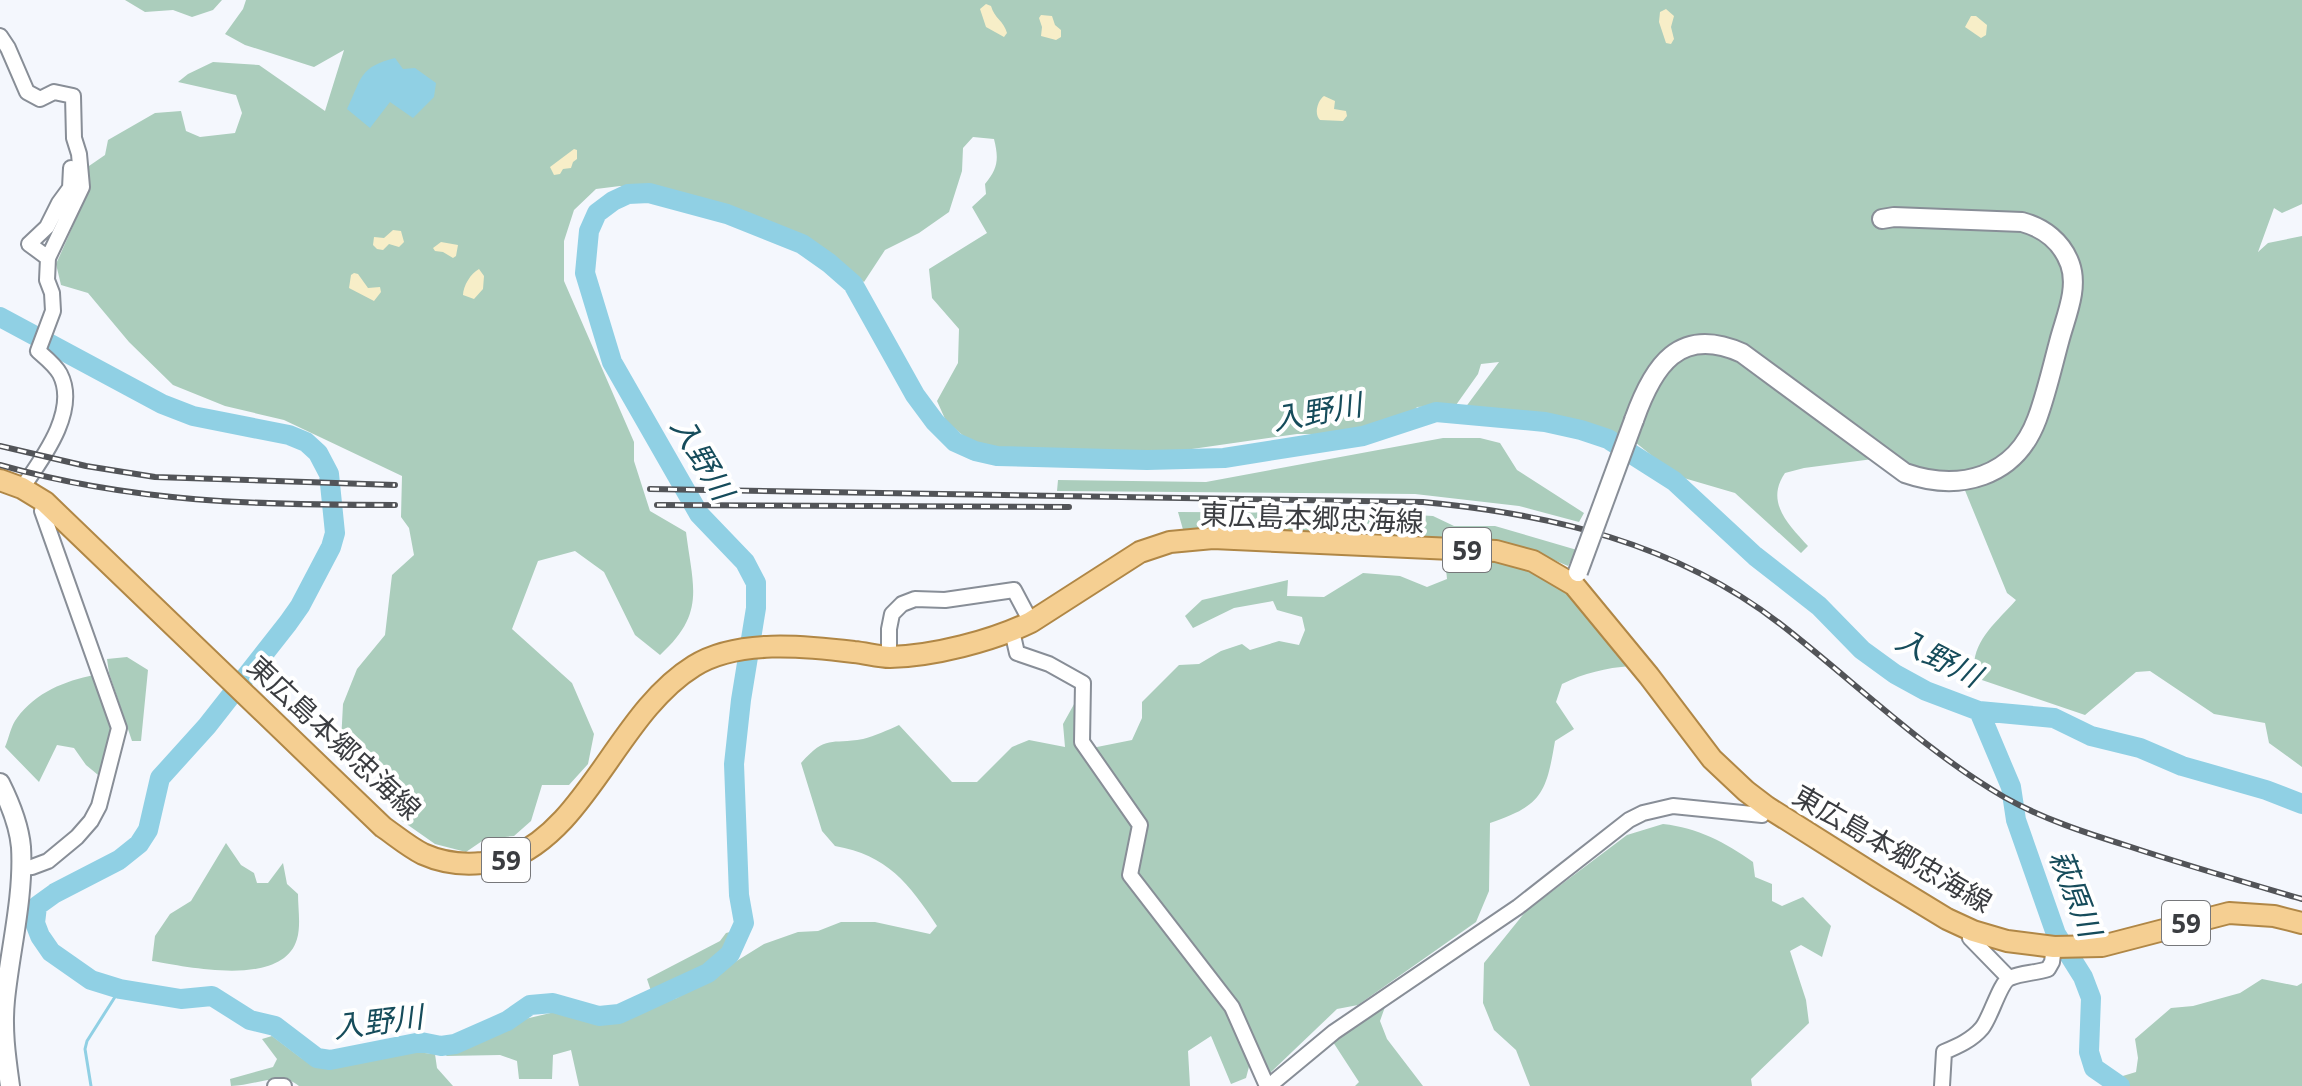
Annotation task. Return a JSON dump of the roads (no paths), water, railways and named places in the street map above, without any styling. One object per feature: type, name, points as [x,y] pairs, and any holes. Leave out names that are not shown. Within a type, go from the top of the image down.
[{"type":"main road","name":"東広島本郷忠海線","points":[[0,480],[22,488],[45,502],[383,827],[422,853],[464,865],[506,860],[545,838],[575,805],[638,716],[662,689],[695,664],[724,652],[761,646],[850,651],[889,657],[944,649],[1012,631],[1031,622],[1140,552],[1170,542],[1213,538],[1496,551],[1576,578],[1712,759],[1767,807],[1947,919],[1973,931],[2007,941],[2063,947],[2102,946],[2229,913],[2274,916],[2302,923]]},
{"type":"street","points":[[0,36],[22,84],[33,98],[40,99],[54,92],[73,96],[74,138],[82,187],[48,258],[47,280],[52,293],[53,311],[38,351],[58,371],[64,384],[63,405],[53,442],[22,488]]},
{"type":"street","points":[[48,258],[29,244],[47,227],[70,188],[71,168]]},
{"type":"street","points":[[1576,578],[1645,387],[1670,356],[1686,346],[1703,343],[1742,353],[1905,473],[1924,480],[1969,480],[2000,467],[2021,445],[2036,421],[2073,292],[2070,264],[2058,244],[2039,226],[2022,222],[1882,219]]},
{"type":"street","points":[[21,868],[48,861],[91,821],[99,806],[119,728],[42,511],[45,502]]},
{"type":"street","points":[[889,657],[892,614],[902,604],[915,599],[945,600],[1014,590],[1031,622]]},
{"type":"street","points":[[1012,631],[1017,653],[1049,664],[1083,683],[1082,742],[1140,825],[1130,875],[1232,1007],[1268,1086],[1334,1032],[1518,907],[1629,820],[1656,808],[1673,806],[1762,815],[1767,807]]},
{"type":"street","points":[[0,783],[14,814],[21,845],[3,1042],[10,1086]]},
{"type":"street","points":[[1973,931],[1970,938],[2009,978]]},
{"type":"street","points":[[1942,1086],[1944,1052],[1966,1042],[1982,1028],[2009,978],[2048,969],[2063,947]]},
{"type":"street","points":[[275,1086],[284,1086]]},
{"type":"water","points":[[395,58],[403,69],[415,68],[436,83],[434,97],[413,118],[390,102],[370,128],[347,109],[363,75],[374,65]]},
{"type":"waterway","name":"入野川","points":[[0,317],[162,404],[193,416],[289,435],[306,442],[318,453],[329,474],[335,533],[331,547],[300,606],[207,726],[160,778],[148,830],[139,844],[119,860],[55,893],[37,906],[35,923],[51,952],[91,980],[120,989],[181,999],[212,996],[250,1020],[275,1026],[317,1058],[330,1060],[421,1042],[441,1046],[455,1044],[507,1021],[530,1005],[553,1003],[599,1016],[619,1014],[708,973],[730,954],[744,923],[739,895],[734,764],[756,608],[756,583],[745,562],[699,514],[612,362],[585,273],[589,231],[597,213],[628,194],[649,193],[727,214],[802,244],[829,263],[853,284],[915,395],[935,422],[955,442],[975,451],[997,456],[1147,460],[1224,458],[1363,436],[1436,412],[1545,422],[1581,430],[1608,439],[1674,481],[1755,556],[1819,606],[1862,650],[1895,674],[1926,691],[1979,711],[2054,718],[2091,736],[2140,748],[2182,766],[2266,790],[2302,804]]},
{"type":"waterway","name":"萩原川","points":[[1979,711],[2011,787],[2016,820],[2056,934],[2083,977],[2091,998],[2089,1052],[2094,1068],[2120,1086]]},
{"type":"waterway","points":[[91,1086],[85,1049],[87,1041],[120,989]]},
{"type":"railway","points":[[0,446],[86,466],[155,477],[395,485]]},
{"type":"railway","points":[[0,465],[99,487],[196,499],[395,505]]},
{"type":"railway","points":[[650,489],[1423,502],[1564,524],[1654,553],[1739,595],[1807,645],[1945,758],[2019,805],[2096,836],[2302,899]]},
{"type":"railway","points":[[657,505],[1069,507]]}]
